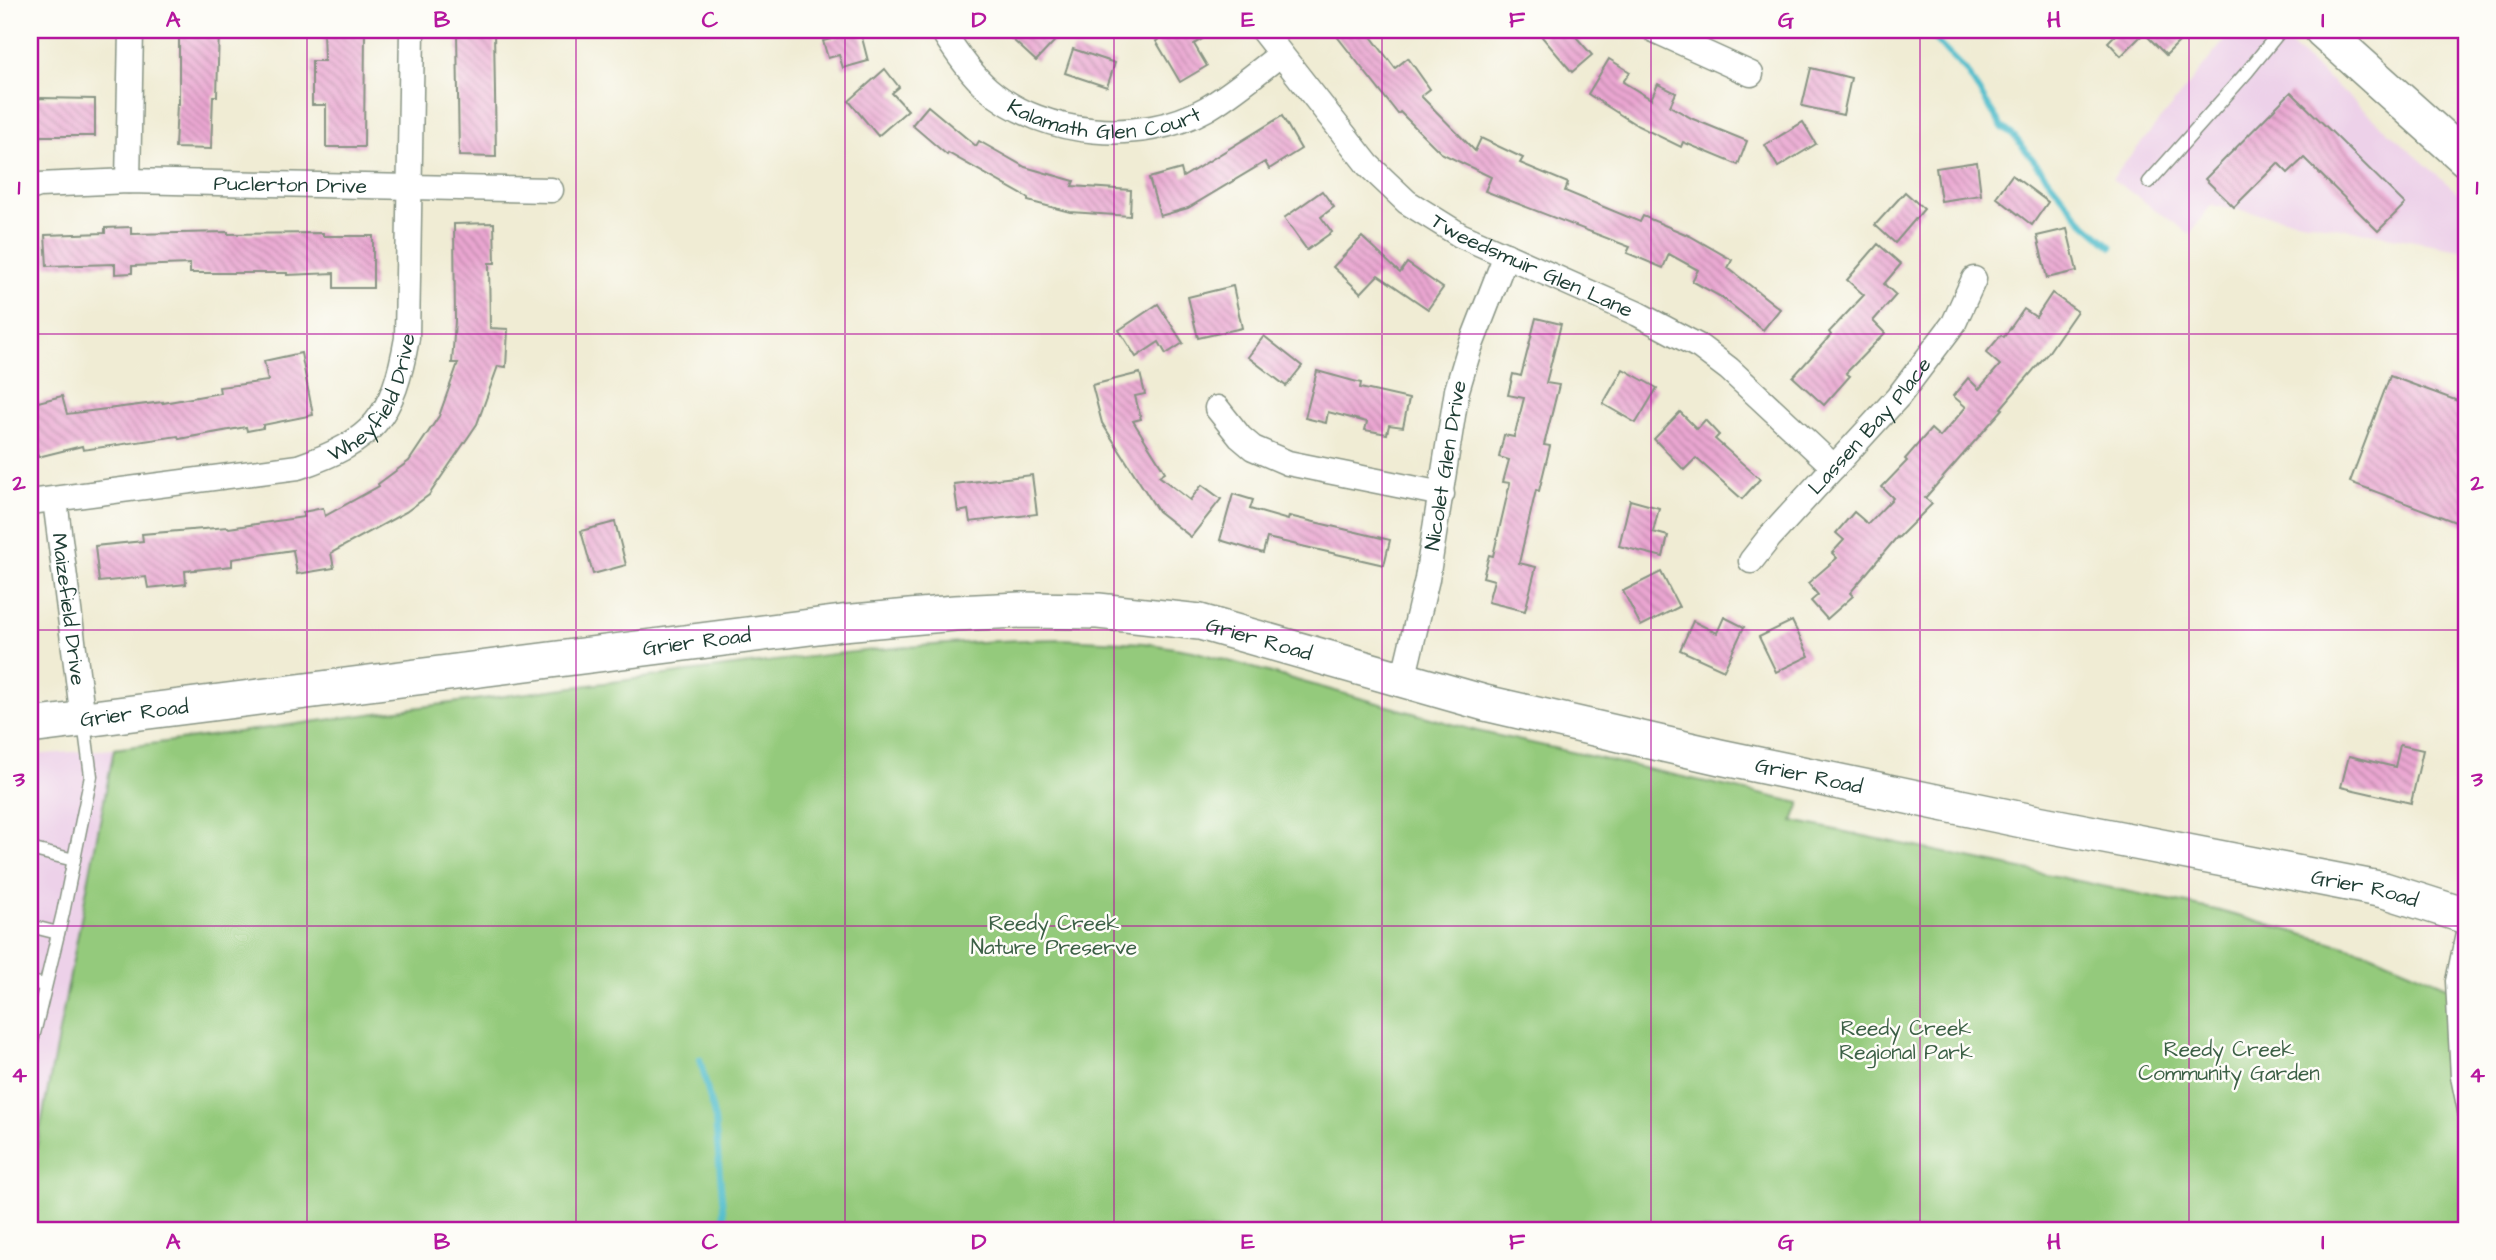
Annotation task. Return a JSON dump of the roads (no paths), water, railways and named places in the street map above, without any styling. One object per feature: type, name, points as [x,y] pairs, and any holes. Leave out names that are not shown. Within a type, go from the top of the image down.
[{"type":"street","points":[[128,181],[131,30]]},
{"type":"street","name":"Wheyfield Drive","points":[[30,502],[298,467],[334,455],[363,437],[386,411],[400,376],[407,338],[412,30]]},
{"type":"street","name":"Kalamath Glen Court","points":[[942,30],[969,69],[990,90],[1019,108],[1052,122],[1090,130],[1126,132],[1174,122],[1205,109],[1280,55]]},
{"type":"street","name":"Tweedsmuir Glen Lane","points":[[1262,30],[1368,166],[1407,202],[1460,235],[1638,314],[1700,347],[1729,369],[1834,467]]},
{"type":"street","points":[[1654,30],[1751,74]]},
{"type":"street","points":[[2322,30],[2466,159]]},
{"type":"street","name":"Puclerton Drive","points":[[30,188],[39,185],[128,181],[551,190]]},
{"type":"street","name":"Nicolet Glen Drive","points":[[1403,680],[1427,579],[1443,494],[1457,390],[1469,350],[1506,255]]},
{"type":"street","name":"Lassen Bay Place","points":[[1751,561],[1898,397],[1954,323],[1974,279]]},
{"type":"street","points":[[1217,408],[1240,437],[1253,448],[1287,463],[1443,494]]},
{"type":"street","name":"Maizefield Drive","points":[[55,500],[83,719]]},
{"type":"street","name":"Grier Road","points":[[30,726],[829,625],[955,613],[1098,611],[1200,622],[1485,703],[1720,757],[2032,822],[2384,890],[2466,916]]},
{"type":"lane","points":[[2150,182],[2281,30]]},
{"type":"lane","points":[[30,1050],[91,776],[83,719]]},
{"type":"lane","points":[[30,849],[74,860]]},
{"type":"lane","points":[[2466,916],[2452,981],[2457,1077],[2466,1121]]},
{"type":"lane","points":[[30,926],[58,933]]},
{"type":"lane","points":[[30,982],[45,985]]},
{"type":"waterway","points":[[1925,30],[1966,71],[2002,127],[2015,137],[2081,220],[2112,247]]},
{"type":"waterway","points":[[700,1059],[715,1120],[725,1230]]},
{"type":"park label","name":"Reedy Creek Nature Preserve","points":[[1054,935]]},
{"type":"park label","name":"Reedy Creek Regional Park","points":[[1906,1040]]},
{"type":"park label","name":"Reedy Creek Community Garden","points":[[2229,1061]]}]
